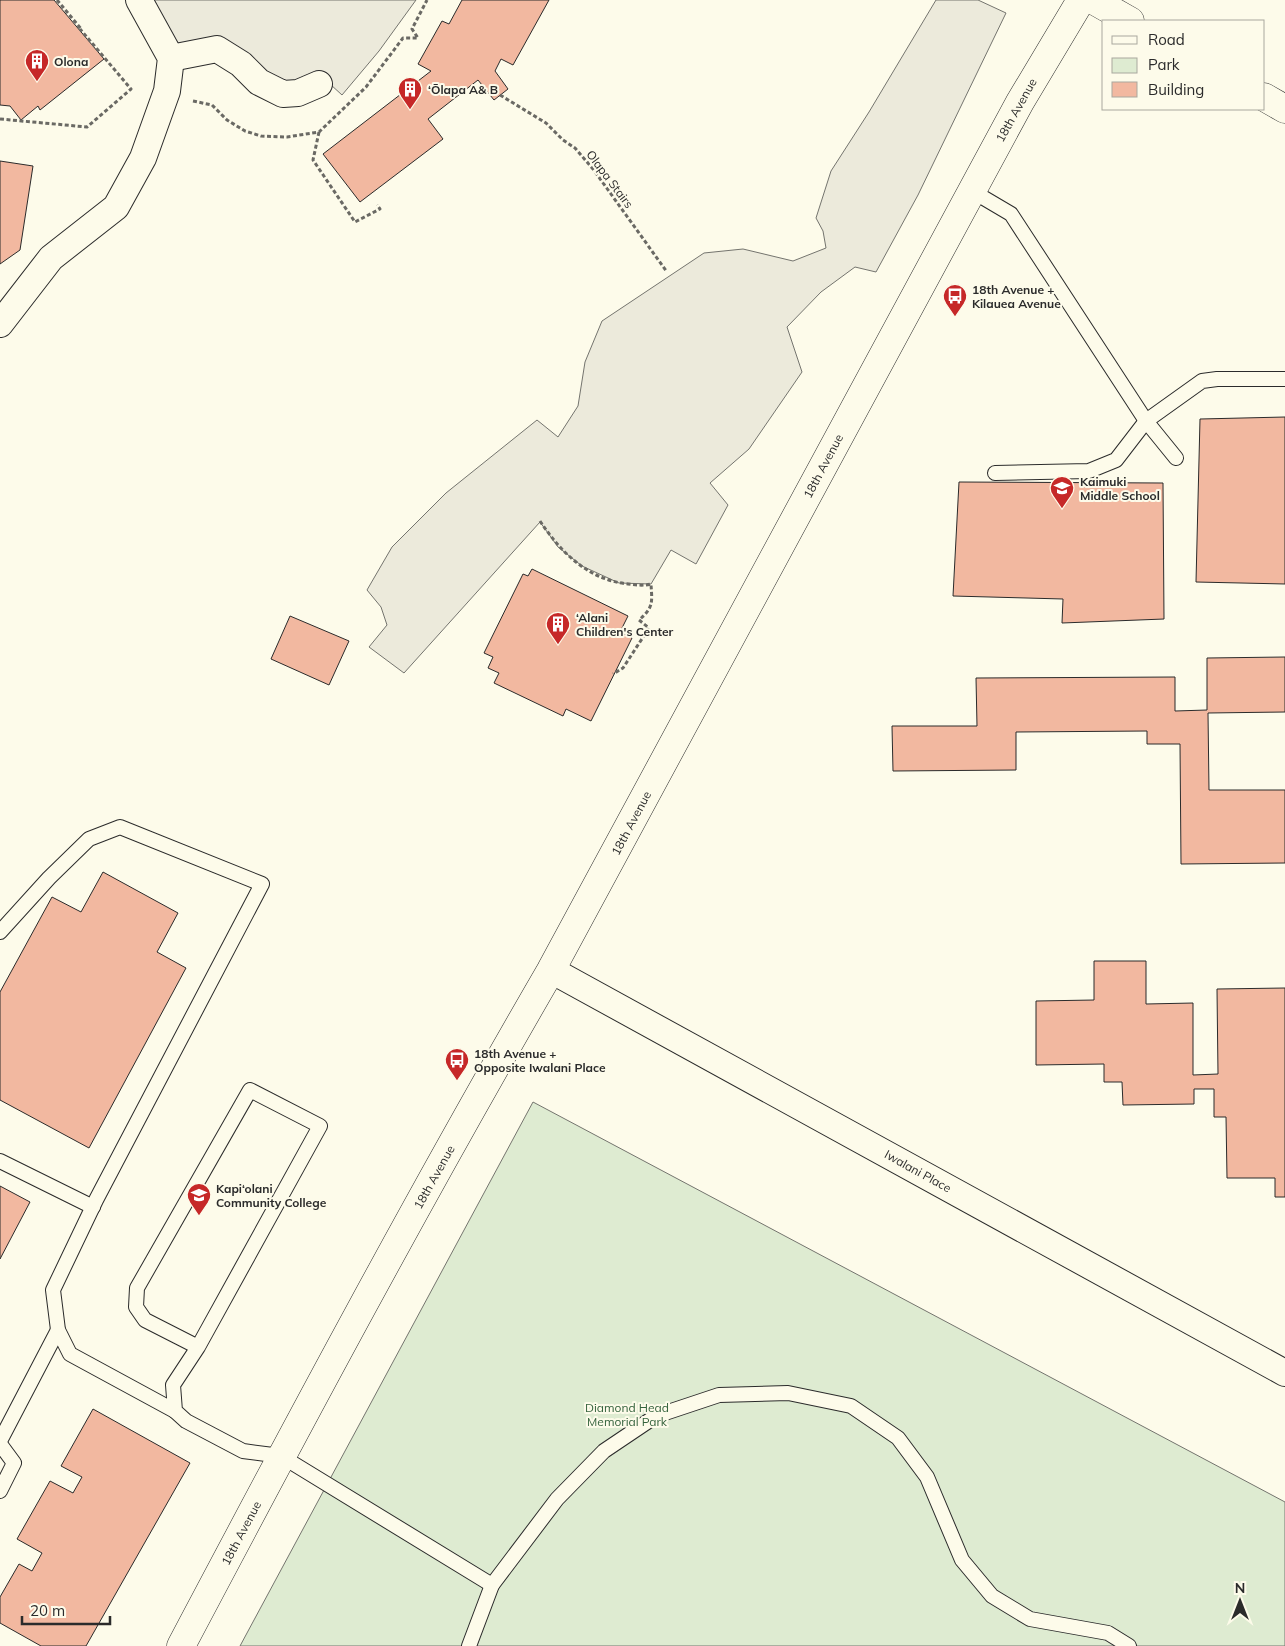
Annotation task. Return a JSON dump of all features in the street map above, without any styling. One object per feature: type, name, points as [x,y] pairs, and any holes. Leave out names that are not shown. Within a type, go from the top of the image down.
[{"type":"street","points":[[0,324],[51,258],[116,207],[143,158],[166,91],[171,58],[139,0]]},
{"type":"street","name":"18th Avenue","points":[[181,1646],[281,1456],[481,1090],[552,970],[1020,102],[1081,0]]},
{"type":"street","points":[[1093,0],[1128,20]]},
{"type":"street","points":[[171,58],[217,49],[241,64],[260,82],[283,94],[298,93],[319,84]]},
{"type":"street","points":[[1265,98],[1285,109]]},
{"type":"street","name":"Iwalani Place","points":[[552,970],[1285,1373]]},
{"type":"lane","points":[[972,191],[1012,214],[1146,421],[1176,458]]},
{"type":"lane","points":[[995,473],[1089,471],[1116,460],[1146,421],[1202,381],[1217,378],[1285,378]]},
{"type":"lane","points":[[0,932],[49,878],[89,839],[120,826],[262,884],[93,1206],[53,1290],[58,1330],[70,1354],[175,1411],[186,1421],[243,1452],[281,1456],[492,1585]]},
{"type":"lane","points":[[175,1411],[173,1385],[198,1347],[320,1126],[250,1090],[136,1288],[136,1307],[145,1320],[198,1347]]},
{"type":"lane","points":[[0,1161],[93,1206]]},
{"type":"lane","points":[[0,1491],[14,1463],[0,1442],[58,1330]]},
{"type":"lane","points":[[469,1646],[492,1585],[557,1499],[604,1451],[656,1416],[719,1395],[788,1393],[851,1406],[898,1438],[927,1477],[962,1560],[992,1596],[1030,1619],[1108,1633],[1129,1646]]},
{"type":"path","points":[[0,118],[87,127],[131,89],[57,0]]},
{"type":"path","name":"Olapa Stairs","points":[[500,95],[546,123],[563,140],[575,148],[593,169],[667,272]]},
{"type":"path","points":[[319,132],[313,160],[355,222],[380,209],[377,204]]},
{"type":"path","points":[[540,521],[555,544],[598,577],[619,583],[646,586],[651,584],[652,606],[650,611],[639,620],[649,628],[623,668],[613,674]]},
{"type":"green space","name":"Diamond Head Memorial Park","points":[[533,1102],[1285,1502],[1285,1646],[240,1646]]},
{"type":"shaded area","points":[[139,0],[416,0],[379,51],[342,95],[330,84],[293,93],[241,64],[171,58]]},
{"type":"shaded area","points":[[936,0],[978,0],[1006,13],[918,195],[876,272],[855,267],[821,292],[787,327],[802,372],[749,449],[710,483],[728,505],[696,564],[671,550],[651,584],[619,583],[582,566],[558,547],[540,522],[404,673],[369,647],[387,625],[381,607],[367,590],[392,547],[446,493],[537,420],[558,437],[578,406],[585,362],[602,321],[704,253],[743,249],[793,261],[826,248],[823,231],[816,218],[831,171],[869,112]]},
{"type":"building","name":"Olona","points":[[0,0],[54,0],[104,59],[40,110],[38,106],[21,120],[10,106],[0,105]]},
{"type":"building","name":"‘Ōlapa A& B","points":[[462,0],[549,0],[513,65],[501,59],[495,71],[508,89],[494,100],[478,80],[428,119],[443,139],[360,202],[323,154],[431,71],[418,64],[442,21],[449,24]]},
{"type":"building","points":[[0,161],[33,166],[20,250],[0,264]]},
{"type":"building","points":[[1285,417],[1285,584],[1196,582],[1200,419]]},
{"type":"building","points":[[959,482],[1163,483],[1164,619],[1062,623],[1063,599],[953,596]]},
{"type":"building","name":"‘Alani Children's Center","points":[[532,569],[628,616],[620,632],[632,638],[591,721],[566,709],[563,716],[494,683],[499,673],[488,668],[493,657],[484,653],[523,574],[528,576]]},
{"type":"building","points":[[290,616],[349,641],[329,685],[271,659]]},
{"type":"building","points":[[1285,657],[1285,712],[1208,713],[1209,790],[1285,790],[1285,863],[1181,864],[1180,744],[1147,744],[1147,731],[1016,732],[1016,770],[893,771],[892,726],[977,726],[976,678],[1175,677],[1175,711],[1207,710],[1207,658]]},
{"type":"building","points":[[103,872],[178,913],[157,952],[186,968],[89,1148],[0,1100],[0,992],[52,897],[81,912]]},
{"type":"building","points":[[1094,961],[1146,961],[1146,1004],[1193,1003],[1193,1075],[1218,1074],[1217,989],[1285,988],[1285,1197],[1275,1197],[1275,1178],[1227,1178],[1226,1117],[1214,1117],[1214,1089],[1194,1089],[1194,1104],[1123,1105],[1122,1082],[1104,1082],[1104,1064],[1036,1065],[1036,1001],[1094,1000]]},
{"type":"building","points":[[0,1186],[30,1202],[0,1259]]},
{"type":"building","points":[[93,1409],[190,1463],[86,1646],[41,1646],[0,1623],[0,1597],[19,1564],[32,1571],[42,1553],[17,1539],[50,1481],[73,1493],[82,1477],[61,1466]]},
{"type":"place","name":"Olona","points":[[37,82]]},
{"type":"place","name":"‘Ōlapa A& B","points":[[410,110]]},
{"type":"place","name":"18th Avenue + Kilauea Avenue","points":[[955,317]]},
{"type":"place","name":"Kaimuki Middle School","points":[[1062,509]]},
{"type":"place","name":"‘Alani Children's Center","points":[[558,645]]},
{"type":"place","name":"18th Avenue + Opposite Iwalani Place","points":[[457,1081]]},
{"type":"place","name":"Kapi‘olani Community College","points":[[199,1216]]}]
